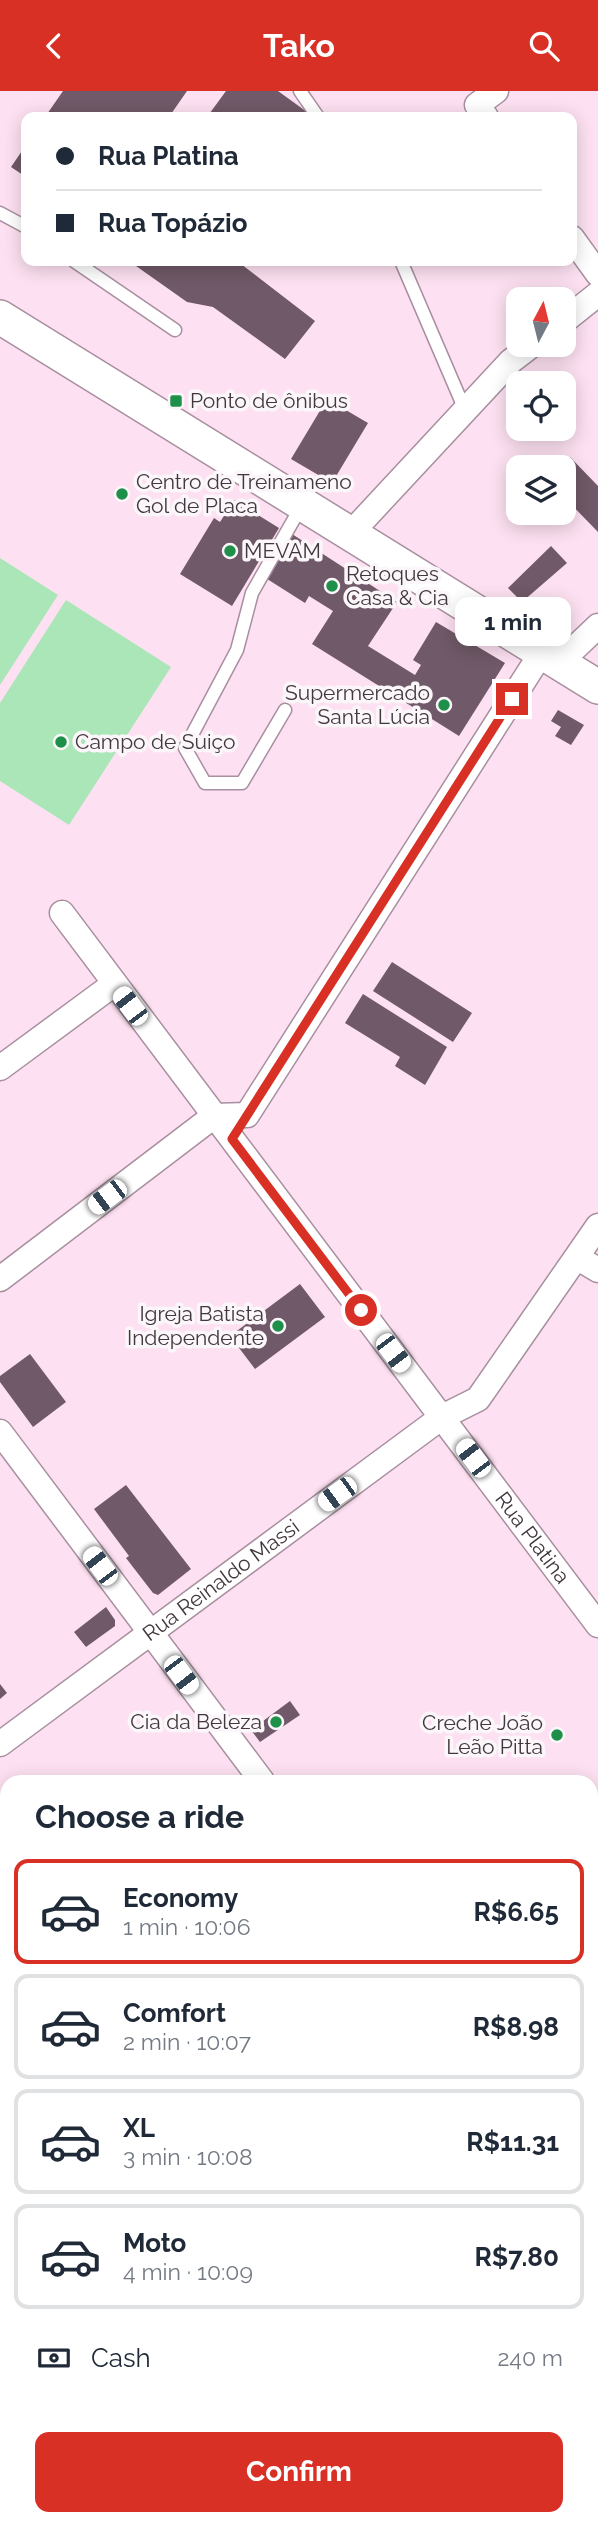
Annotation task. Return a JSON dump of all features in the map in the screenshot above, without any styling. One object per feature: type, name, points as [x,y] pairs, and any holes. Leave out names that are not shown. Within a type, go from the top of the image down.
[{"type":"main road","points":[[0,317],[598,687]]},
{"type":"street","points":[[577,245],[598,274]]},
{"type":"street","points":[[576,311],[598,294]]},
{"type":"street","points":[[350,534],[516,357]]},
{"type":"street","points":[[232,1139],[550,658],[598,626]]},
{"type":"street","name":"Rua Platina","points":[[62,913],[598,1625]]},
{"type":"street","points":[[0,1068],[114,983]]},
{"type":"street","points":[[0,1279],[214,1116],[247,1115]]},
{"type":"street","name":"Rua Reinaldo Massi","points":[[0,1744],[442,1417],[478,1399],[588,1264],[598,1226]]},
{"type":"street","points":[[0,1431],[257,1775]]},
{"type":"lane","points":[[300,91],[315,112]]},
{"type":"lane","points":[[0,213],[21,224]]},
{"type":"lane","points":[[81,266],[175,330]]},
{"type":"lane","points":[[403,266],[465,410]]},
{"type":"lane","points":[[285,710],[243,783],[205,783],[185,748],[237,650],[252,593],[302,504]]},
{"type":"green space","points":[[0,558],[58,595],[0,685]]},
{"type":"green space","name":"Campo de Suiço","points":[[66,600],[171,667],[69,825],[0,781],[0,703]]},
{"type":"building","points":[[63,91],[187,91],[172,112],[48,112]]},
{"type":"building","points":[[226,91],[278,91],[307,112],[211,112]]},
{"type":"building","points":[[21,152],[21,174],[11,167]]},
{"type":"building","points":[[136,266],[244,266],[315,321],[285,359],[213,307],[187,302]]},
{"type":"building","points":[[327,399],[368,423],[332,483],[291,459]]},
{"type":"building","points":[[576,463],[598,486],[598,532],[576,509]]},
{"type":"building","name":"MEVAM","points":[[234,500],[279,528],[232,606],[180,574],[214,518],[220,522]]},
{"type":"building","points":[[292,534],[397,602],[368,646],[415,675],[421,665],[413,660],[436,622],[505,663],[459,736],[312,644],[333,611],[309,596],[305,603],[264,577]]},
{"type":"building","points":[[551,546],[567,563],[522,602],[508,588]]},
{"type":"building","points":[[558,710],[584,725],[571,745],[555,736],[561,727],[551,721]]},
{"type":"building","points":[[392,962],[472,1013],[453,1042],[373,991]]},
{"type":"building","points":[[363,994],[447,1047],[425,1085],[395,1066],[400,1057],[345,1023]]},
{"type":"building","name":"Igreja Batista Independente","points":[[300,1284],[325,1317],[255,1369],[230,1336]]},
{"type":"building","points":[[30,1354],[66,1402],[33,1427],[0,1382],[0,1376]]},
{"type":"building","points":[[126,1485],[191,1569],[158,1595],[153,1593],[126,1558],[129,1556],[94,1509]]},
{"type":"building","points":[[106,1607],[115,1620],[115,1626],[86,1647],[74,1632]]},
{"type":"building","points":[[0,1684],[7,1693],[0,1699]]},
{"type":"building","name":"Cia da Beleza","points":[[290,1701],[300,1715],[260,1742],[251,1730]]},
{"type":"place","name":"Ponto de ônibus","points":[[176,401]]},
{"type":"place","name":"Centro de Treinameno Gol de Placa","points":[[122,494]]},
{"type":"place","name":"MEVAM","points":[[230,551]]},
{"type":"place","name":"Retoques Casa & Cia","points":[[332,586]]},
{"type":"place","name":"Supermercado Santa Lúcia","points":[[444,705]]},
{"type":"place","name":"Campo de Suiço","points":[[61,742]]},
{"type":"place","name":"Igreja Batista Independente","points":[[278,1326]]},
{"type":"place","name":"Cia da Beleza","points":[[276,1722]]},
{"type":"place","name":"Creche João Leão Pitta","points":[[557,1735]]},
{"type":"route","points":[[361,1310],[232,1139],[512,699]]}]
